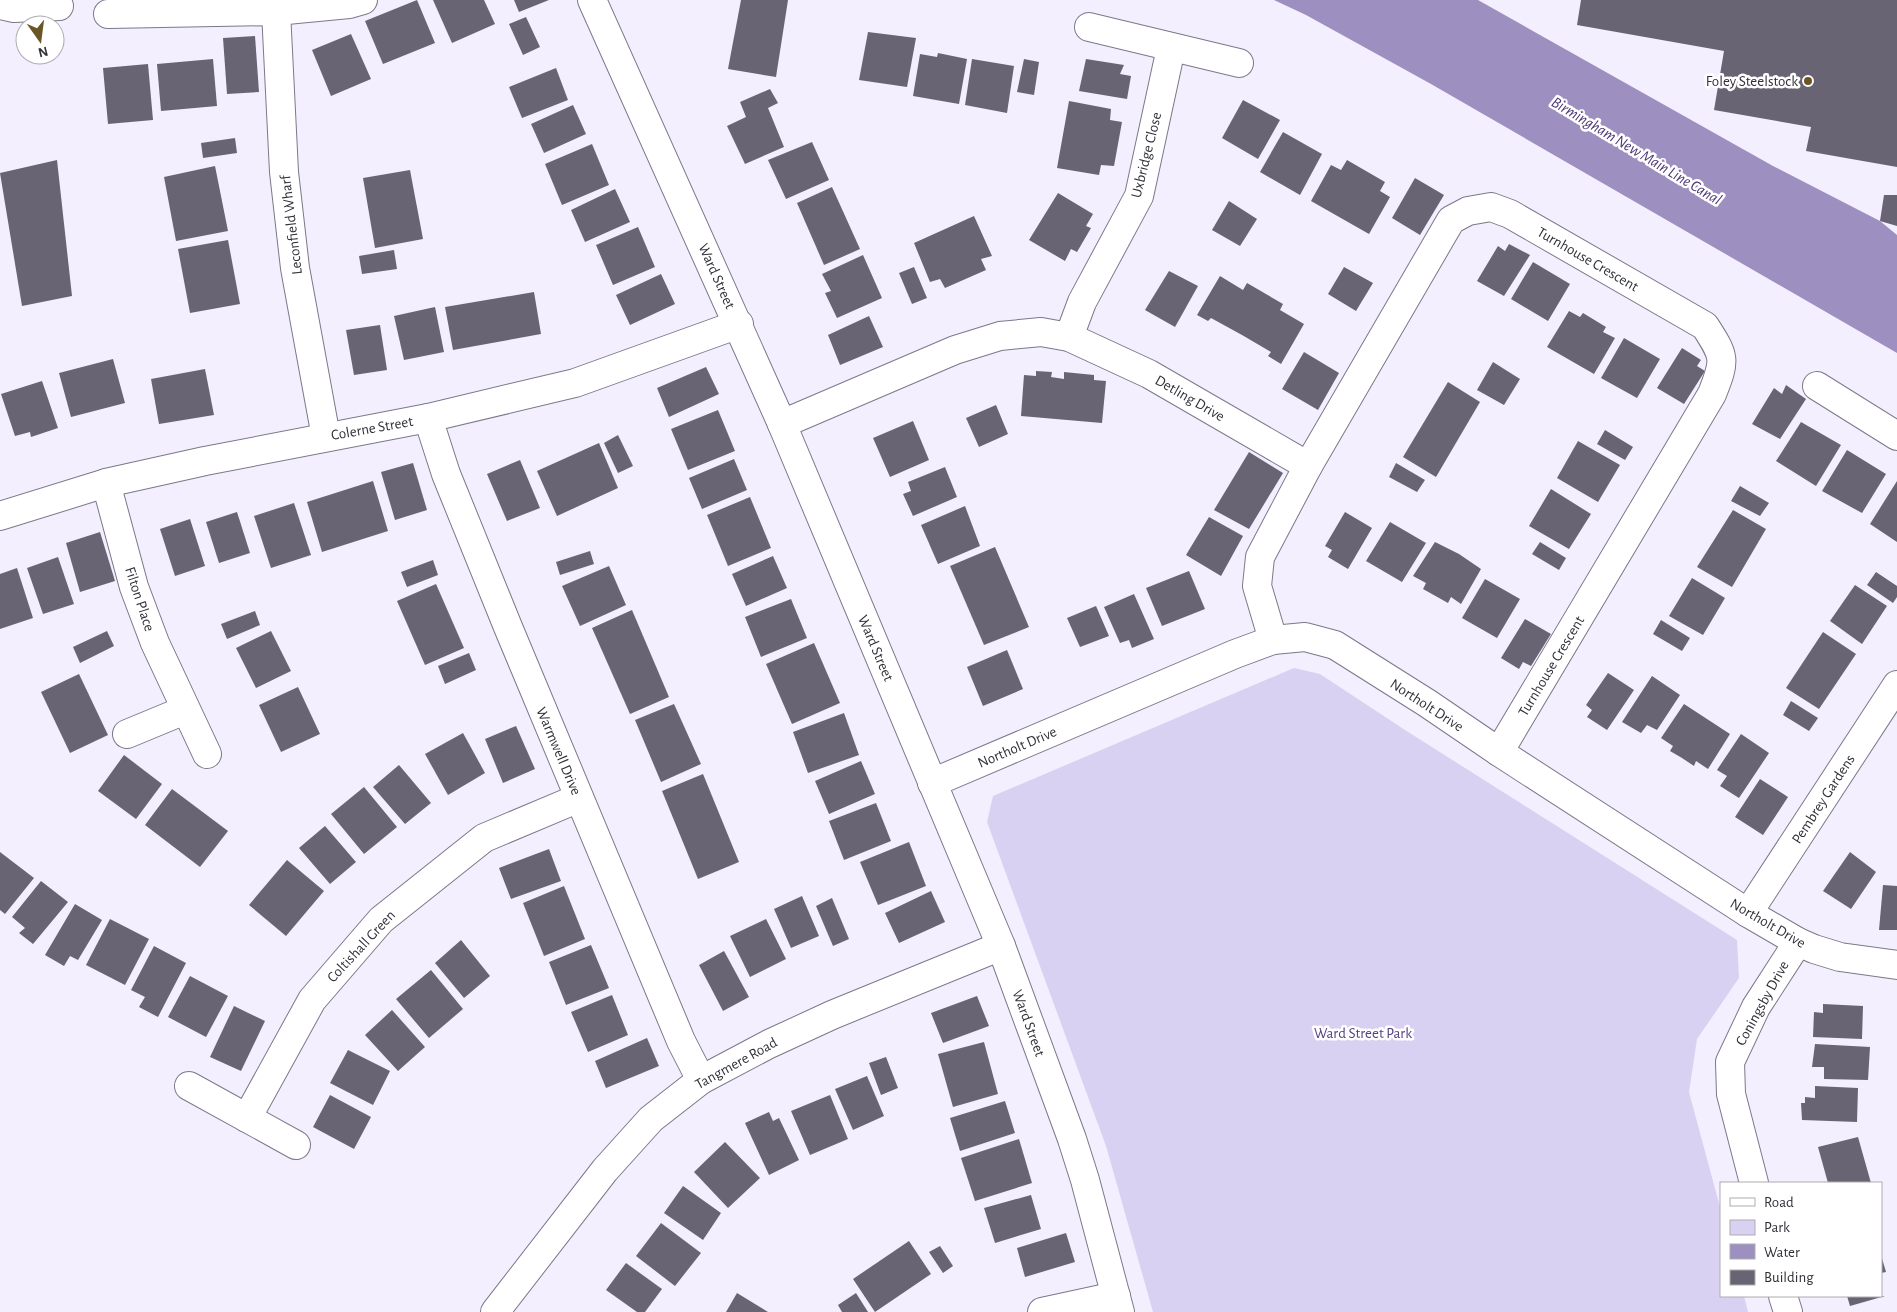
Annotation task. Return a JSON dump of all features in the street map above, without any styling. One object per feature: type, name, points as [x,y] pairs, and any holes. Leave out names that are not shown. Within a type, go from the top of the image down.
[{"type":"street","points":[[108,14],[276,11],[349,4],[363,0]]},
{"type":"street","name":"Ward Street","points":[[592,0],[739,324],[1001,946],[1072,1139],[1085,1180],[1118,1304]]},
{"type":"street","points":[[0,5],[14,8],[59,6]]},
{"type":"street","name":"Leconfield Wharf","points":[[276,11],[284,172],[295,268],[326,437]]},
{"type":"street","points":[[1089,28],[1239,64]]},
{"type":"street","name":"Uxbridge Close","points":[[1069,338],[1082,302],[1139,196],[1171,48]]},
{"type":"street","name":"Turnhouse Crescent","points":[[1273,640],[1257,586],[1260,557],[1308,466],[1450,220],[1468,211],[1491,207],[1510,214],[1705,326],[1720,349],[1722,368],[1712,394],[1499,752]]},
{"type":"street","name":"Colerne Street","points":[[0,516],[106,483],[326,437],[428,418],[575,384],[739,324]]},
{"type":"street","name":"Detling Drive","points":[[782,424],[955,350],[1000,336],[1041,332],[1069,338],[1148,374],[1308,466]]},
{"type":"street","points":[[1817,386],[1897,436]]},
{"type":"street","name":"Warmwell Drive","points":[[428,418],[446,474],[579,798],[681,1040],[701,1080]]},
{"type":"street","name":"Filton Place","points":[[106,483],[134,587],[155,643],[206,754]]},
{"type":"street","name":"Northolt Drive","points":[[932,783],[1226,658],[1273,640],[1305,637],[1334,645],[1427,703],[1499,752],[1748,913],[1798,942],[1840,957],[1897,964]]},
{"type":"street","name":"Pembrey Gardens","points":[[1748,913],[1897,685]]},
{"type":"street","points":[[127,734],[185,710]]},
{"type":"street","name":"Coltishall Green","points":[[247,1118],[312,1000],[381,920],[484,838],[579,798]]},
{"type":"street","name":"Coningsby Drive","points":[[1754,1182],[1731,1094],[1730,1062],[1756,1007],[1798,942]]},
{"type":"street","name":"Tangmere Road","points":[[495,1312],[605,1170],[651,1119],[701,1080],[769,1044],[832,1015],[1001,946]]},
{"type":"street","points":[[190,1086],[296,1145]]},
{"type":"street","points":[[1783,1297],[1788,1312]]},
{"type":"street","points":[[1042,1312],[1118,1304]]},
{"type":"green space","name":"Ward Street Park","points":[[1294,668],[1320,674],[1405,730],[1737,940],[1739,978],[1697,1039],[1689,1092],[1720,1207],[1720,1297],[1744,1297],[1748,1312],[1153,1312],[1106,1146],[987,822],[993,796]]},
{"type":"water","name":"Birmingham New Main Line Canal","points":[[1274,0],[1478,0],[1773,166],[1880,221],[1897,235],[1897,353],[1431,84],[1306,15]]},
{"type":"building","points":[[417,0],[435,43],[383,64],[365,21]]},
{"type":"building","points":[[433,0],[484,0],[495,24],[452,43]]},
{"type":"building","points":[[514,0],[549,0],[519,12]]},
{"type":"building","points":[[741,0],[788,0],[776,77],[728,69]]},
{"type":"building","name":"Foley Steelstock","points":[[1581,0],[1897,0],[1897,167],[1806,151],[1811,127],[1714,110],[1724,51],[1577,25]]},
{"type":"building","points":[[526,17],[540,47],[523,55],[509,24]]},
{"type":"building","points":[[868,32],[916,38],[907,87],[859,80]]},
{"type":"building","points":[[351,34],[371,79],[331,96],[312,50]]},
{"type":"building","points":[[255,36],[259,92],[227,94],[223,38]]},
{"type":"building","points":[[938,53],[967,59],[959,104],[913,96],[920,54],[937,57]]},
{"type":"building","points":[[213,59],[217,106],[161,111],[157,64]]},
{"type":"building","points":[[972,59],[1014,66],[1007,113],[965,105]]},
{"type":"building","points":[[1024,59],[1039,62],[1034,95],[1017,92]]},
{"type":"building","points":[[1086,59],[1124,65],[1120,74],[1131,76],[1127,99],[1079,91]]},
{"type":"building","points":[[148,64],[153,120],[108,124],[103,68]]},
{"type":"building","points":[[556,68],[568,100],[522,118],[509,87]]},
{"type":"building","points":[[770,89],[778,103],[768,108],[784,147],[745,164],[727,126],[746,117],[740,102]]},
{"type":"building","points":[[1243,100],[1280,120],[1258,159],[1222,138]]},
{"type":"building","points":[[1069,101],[1111,109],[1110,120],[1122,122],[1114,166],[1101,165],[1099,175],[1057,168]]},
{"type":"building","points":[[573,105],[586,134],[544,153],[531,124]]},
{"type":"building","points":[[1283,132],[1322,154],[1300,195],[1260,172]]},
{"type":"building","points":[[235,138],[237,153],[203,158],[201,143]]},
{"type":"building","points":[[812,142],[829,180],[786,199],[768,160]]},
{"type":"building","points":[[592,144],[609,185],[562,205],[545,164]]},
{"type":"building","points":[[57,160],[72,296],[22,306],[0,173]]},
{"type":"building","points":[[1347,160],[1385,182],[1380,191],[1390,197],[1369,234],[1311,201],[1331,165],[1341,170]]},
{"type":"building","points":[[215,166],[228,231],[176,241],[164,177]]},
{"type":"building","points":[[410,170],[423,239],[375,248],[363,178]]},
{"type":"building","points":[[1415,178],[1444,195],[1420,235],[1392,218]]},
{"type":"building","points":[[832,187],[860,249],[824,265],[797,203]]},
{"type":"building","points":[[615,189],[630,222],[585,242],[571,210]]},
{"type":"building","points":[[1058,193],[1093,214],[1086,226],[1091,228],[1077,252],[1071,249],[1065,261],[1029,240]]},
{"type":"building","points":[[1884,195],[1897,195],[1897,226],[1880,221]]},
{"type":"building","points":[[1229,201],[1257,219],[1240,246],[1212,230]]},
{"type":"building","points":[[974,216],[992,256],[981,259],[986,270],[945,288],[940,279],[930,282],[914,243]]},
{"type":"building","points":[[638,227],[655,267],[613,285],[596,245]]},
{"type":"building","points":[[228,240],[240,304],[190,313],[178,249]]},
{"type":"building","points":[[1509,244],[1530,255],[1504,296],[1477,281],[1498,246],[1505,251]]},
{"type":"building","points":[[394,250],[397,269],[362,274],[359,256]]},
{"type":"building","points":[[863,255],[882,298],[837,318],[825,293],[831,291],[822,274]]},
{"type":"building","points":[[1533,262],[1570,284],[1548,321],[1511,299]]},
{"type":"building","points":[[914,267],[927,298],[912,304],[899,273]]},
{"type":"building","points":[[1344,267],[1373,283],[1356,311],[1328,294]]},
{"type":"building","points":[[1169,271],[1198,286],[1175,327],[1145,310]]},
{"type":"building","points":[[661,274],[675,304],[630,325],[616,295]]},
{"type":"building","points":[[1220,276],[1243,290],[1247,283],[1283,304],[1280,310],[1304,324],[1281,364],[1268,356],[1271,352],[1242,335],[1211,318],[1208,321],[1197,315]]},
{"type":"building","points":[[534,292],[541,334],[453,350],[445,307]]},
{"type":"building","points":[[435,307],[444,352],[404,360],[394,316]]},
{"type":"building","points":[[1569,311],[1580,317],[1583,313],[1606,327],[1603,332],[1615,338],[1594,374],[1547,347]]},
{"type":"building","points":[[869,316],[883,347],[840,365],[828,335]]},
{"type":"building","points":[[380,325],[387,370],[354,375],[346,330]]},
{"type":"building","points":[[1624,338],[1660,359],[1637,398],[1601,378]]},
{"type":"building","points":[[1682,348],[1701,360],[1697,366],[1705,371],[1684,404],[1657,388]]},
{"type":"building","points":[[1304,352],[1339,373],[1318,410],[1282,389]]},
{"type":"building","points":[[113,359],[125,403],[71,417],[59,373]]},
{"type":"building","points":[[1493,362],[1520,379],[1504,405],[1477,390]]},
{"type":"building","points":[[706,367],[719,394],[669,417],[657,388]]},
{"type":"building","points":[[205,369],[214,415],[159,424],[151,379]]},
{"type":"building","points":[[1036,371],[1052,372],[1051,377],[1064,379],[1064,372],[1094,375],[1094,380],[1106,381],[1102,423],[1021,416],[1024,375],[1036,376]]},
{"type":"building","points":[[42,381],[58,428],[31,437],[30,432],[15,436],[1,394]]},
{"type":"building","points":[[1448,382],[1480,402],[1436,477],[1403,457]]},
{"type":"building","points":[[1786,385],[1806,399],[1780,439],[1752,424],[1774,388],[1782,394]]},
{"type":"building","points":[[996,405],[1008,434],[979,447],[966,418]]},
{"type":"building","points":[[718,410],[735,451],[688,470],[671,429]]},
{"type":"building","points":[[913,421],[929,460],[890,477],[873,438]]},
{"type":"building","points":[[1801,422],[1841,445],[1816,486],[1776,461]]},
{"type":"building","points":[[1605,430],[1633,447],[1625,460],[1597,444]]},
{"type":"building","points":[[618,435],[633,466],[618,473],[604,443]]},
{"type":"building","points":[[1578,441],[1620,465],[1598,502],[1557,478]]},
{"type":"building","points":[[599,443],[618,488],[557,516],[537,471]]},
{"type":"building","points":[[1847,450],[1886,474],[1862,513],[1822,491]]},
{"type":"building","points":[[1249,452],[1283,473],[1249,529],[1214,510]]},
{"type":"building","points":[[734,459],[747,490],[702,509],[689,478]]},
{"type":"building","points":[[520,460],[540,508],[507,521],[487,474]]},
{"type":"building","points":[[413,463],[427,510],[395,520],[381,472]]},
{"type":"building","points":[[1396,463],[1425,480],[1417,492],[1389,477]]},
{"type":"building","points":[[945,467],[957,497],[913,516],[903,494],[911,491],[908,482]]},
{"type":"building","points":[[373,481],[388,531],[322,552],[307,502]]},
{"type":"building","points":[[1897,481],[1897,542],[1870,524]]},
{"type":"building","points":[[1740,486],[1769,503],[1760,516],[1731,501]]},
{"type":"building","points":[[1551,489],[1591,514],[1569,549],[1529,526]]},
{"type":"building","points":[[750,497],[771,548],[728,566],[707,515]]},
{"type":"building","points":[[294,503],[311,555],[271,568],[254,516]]},
{"type":"building","points":[[965,506],[980,546],[938,564],[921,525]]},
{"type":"building","points":[[1733,510],[1766,529],[1732,587],[1697,567]]},
{"type":"building","points":[[237,512],[250,553],[219,563],[206,522]]},
{"type":"building","points":[[1345,512],[1372,528],[1348,569],[1328,557],[1332,550],[1325,546]]},
{"type":"building","points":[[1209,517],[1243,536],[1221,576],[1186,555]]},
{"type":"building","points":[[190,519],[205,566],[175,576],[160,529]]},
{"type":"building","points":[[1390,522],[1426,543],[1402,582],[1366,561]]},
{"type":"building","points":[[100,532],[115,581],[80,592],[66,543]]},
{"type":"building","points":[[1435,542],[1459,554],[1481,569],[1461,604],[1451,597],[1448,603],[1423,589],[1426,583],[1413,576]]},
{"type":"building","points":[[1540,542],[1566,558],[1559,570],[1532,554]]},
{"type":"building","points":[[995,547],[1029,627],[984,645],[950,566]]},
{"type":"building","points":[[590,551],[594,564],[560,575],[556,562]]},
{"type":"building","points":[[773,556],[787,588],[746,606],[732,574]]},
{"type":"building","points":[[58,557],[74,604],[43,614],[27,568]]},
{"type":"building","points":[[433,560],[438,575],[407,587],[401,572]]},
{"type":"building","points":[[609,566],[626,605],[580,626],[562,586]]},
{"type":"building","points":[[17,568],[33,618],[0,629],[0,574]]},
{"type":"building","points":[[1189,571],[1205,609],[1162,626],[1146,588]]},
{"type":"building","points":[[1876,572],[1897,586],[1897,597],[1893,603],[1867,585]]},
{"type":"building","points":[[1692,578],[1725,598],[1703,635],[1669,616]]},
{"type":"building","points":[[1485,579],[1520,599],[1497,638],[1462,618]]},
{"type":"building","points":[[436,584],[464,648],[425,665],[397,601]]},
{"type":"building","points":[[1855,585],[1887,606],[1862,644],[1830,621]]},
{"type":"building","points":[[1134,594],[1154,639],[1132,648],[1129,640],[1120,643],[1104,607]]},
{"type":"building","points":[[791,599],[807,638],[761,657],[745,617]]},
{"type":"building","points":[[1096,606],[1109,636],[1080,647],[1067,618]]},
{"type":"building","points":[[632,610],[669,697],[630,714],[592,628]]},
{"type":"building","points":[[255,611],[260,625],[227,639],[221,624]]},
{"type":"building","points":[[1525,619],[1551,634],[1531,666],[1523,662],[1519,669],[1501,658]]},
{"type":"building","points":[[1661,620],[1690,638],[1682,651],[1653,634]]},
{"type":"building","points":[[107,631],[114,646],[80,663],[73,647]]},
{"type":"building","points":[[271,631],[291,671],[256,688],[236,648]]},
{"type":"building","points":[[1823,632],[1856,654],[1819,709],[1786,688]]},
{"type":"building","points":[[814,643],[840,703],[792,724],[766,664]]},
{"type":"building","points":[[1007,650],[1023,689],[983,706],[967,667]]},
{"type":"building","points":[[469,653],[476,670],[445,684],[438,666]]},
{"type":"building","points":[[1608,673],[1634,690],[1607,730],[1587,717],[1592,710],[1586,705]]},
{"type":"building","points":[[79,674],[108,735],[70,753],[41,692]]},
{"type":"building","points":[[1652,676],[1680,695],[1657,730],[1647,725],[1641,733],[1622,722]]},
{"type":"building","points":[[298,687],[320,734],[281,752],[259,705]]},
{"type":"building","points":[[1791,701],[1818,718],[1809,731],[1783,715]]},
{"type":"building","points":[[674,704],[701,764],[661,782],[635,720]]},
{"type":"building","points":[[1684,704],[1730,734],[1708,769],[1696,761],[1694,766],[1670,751],[1673,746],[1661,738]]},
{"type":"building","points":[[844,713],[859,755],[808,773],[793,732]]},
{"type":"building","points":[[516,726],[535,769],[503,783],[485,739]]},
{"type":"building","points":[[463,733],[485,773],[448,795],[425,754]]},
{"type":"building","points":[[1741,734],[1769,753],[1739,798],[1720,786],[1727,776],[1717,770]]},
{"type":"building","points":[[124,755],[162,784],[136,819],[98,791]]},
{"type":"building","points":[[861,761],[875,794],[829,814],[815,781]]},
{"type":"building","points":[[399,765],[431,803],[405,824],[373,787]]},
{"type":"building","points":[[703,774],[739,862],[698,879],[662,791]]},
{"type":"building","points":[[1760,779],[1788,797],[1763,835],[1735,817]]},
{"type":"building","points":[[364,787],[397,827],[364,854],[331,814]]},
{"type":"building","points":[[172,789],[228,831],[200,867],[145,825]]},
{"type":"building","points":[[876,803],[891,841],[844,860],[829,821]]},
{"type":"building","points":[[325,826],[356,862],[330,884],[299,848]]},
{"type":"building","points":[[909,842],[926,886],[878,905],[860,862]]},
{"type":"building","points":[[549,849],[561,881],[511,899],[499,868]]},
{"type":"building","points":[[0,852],[34,878],[5,914],[0,910]]},
{"type":"building","points":[[1850,852],[1876,872],[1851,909],[1823,891]]},
{"type":"building","points":[[287,860],[324,891],[286,936],[249,905]]},
{"type":"building","points":[[41,881],[68,902],[33,944],[19,933],[25,928],[12,917]]},
{"type":"building","points":[[1883,885],[1897,886],[1897,930],[1879,930]]},
{"type":"building","points":[[564,886],[585,939],[544,956],[523,903]]},
{"type":"building","points":[[931,891],[945,922],[899,943],[885,913]]},
{"type":"building","points":[[802,896],[819,936],[791,948],[774,909]]},
{"type":"building","points":[[832,898],[849,939],[833,946],[816,906]]},
{"type":"building","points":[[75,904],[102,920],[78,960],[70,956],[64,966],[45,955]]},
{"type":"building","points":[[110,919],[149,939],[125,985],[86,965]]},
{"type":"building","points":[[766,919],[786,959],[750,977],[730,936]]},
{"type":"building","points":[[461,940],[490,976],[464,998],[435,963]]},
{"type":"building","points":[[591,945],[609,988],[566,1005],[549,962]]},
{"type":"building","points":[[154,946],[186,963],[158,1017],[139,1007],[145,997],[131,990]]},
{"type":"building","points":[[724,951],[749,997],[723,1011],[699,965]]},
{"type":"building","points":[[431,970],[463,1009],[429,1038],[396,999]]},
{"type":"building","points":[[190,976],[228,996],[206,1037],[168,1017]]},
{"type":"building","points":[[612,995],[628,1035],[588,1052],[571,1012]]},
{"type":"building","points":[[977,996],[989,1026],[943,1043],[931,1013]]},
{"type":"building","points":[[1823,1004],[1863,1006],[1862,1039],[1813,1037],[1814,1012],[1823,1013]]},
{"type":"building","points":[[234,1006],[265,1021],[241,1071],[210,1057]]},
{"type":"building","points":[[392,1010],[425,1047],[398,1071],[365,1035]]},
{"type":"building","points":[[647,1038],[659,1066],[606,1088],[595,1061]]},
{"type":"building","points":[[984,1042],[998,1094],[953,1107],[938,1054]]},
{"type":"building","points":[[1815,1044],[1870,1047],[1868,1080],[1824,1079],[1824,1067],[1812,1067]]},
{"type":"building","points":[[348,1050],[390,1071],[373,1105],[330,1083]]},
{"type":"building","points":[[886,1057],[898,1088],[881,1095],[869,1063]]},
{"type":"building","points":[[867,1076],[884,1116],[853,1130],[835,1089]]},
{"type":"building","points":[[1815,1086],[1858,1088],[1857,1122],[1802,1120],[1801,1103],[1805,1103],[1805,1097],[1815,1098]]},
{"type":"building","points":[[330,1095],[371,1117],[354,1149],[313,1127]]},
{"type":"building","points":[[830,1095],[848,1139],[810,1155],[791,1111]]},
{"type":"building","points":[[1005,1101],[1015,1133],[960,1151],[950,1118]]},
{"type":"building","points":[[769,1112],[773,1121],[779,1118],[799,1160],[769,1175],[745,1123]]},
{"type":"building","points":[[1858,1137],[1871,1182],[1828,1182],[1818,1147]]},
{"type":"building","points":[[1019,1139],[1032,1183],[975,1201],[961,1158]]},
{"type":"building","points":[[725,1142],[760,1178],[728,1208],[694,1172]]},
{"type":"building","points":[[683,1186],[721,1213],[703,1240],[664,1213]]},
{"type":"building","points":[[1031,1195],[1041,1229],[995,1243],[984,1208]]},
{"type":"building","points":[[661,1223],[701,1253],[675,1286],[636,1256]]},
{"type":"building","points":[[1066,1233],[1075,1262],[1025,1277],[1017,1248]]},
{"type":"building","points":[[909,1241],[931,1274],[875,1312],[853,1279]]},
{"type":"building","points":[[940,1246],[953,1266],[943,1273],[929,1252]]},
{"type":"building","points":[[1882,1258],[1886,1272],[1882,1273]]},
{"type":"building","points":[[626,1263],[662,1289],[645,1312],[637,1312],[606,1290]]},
{"type":"building","points":[[737,1293],[768,1312],[726,1312]]},
{"type":"building","points":[[856,1293],[868,1312],[842,1312],[838,1305]]},
{"type":"building","points":[[1847,1297],[1882,1297],[1850,1306]]},
{"type":"place","name":"Foley Steelstock","points":[[1808,81]]}]
